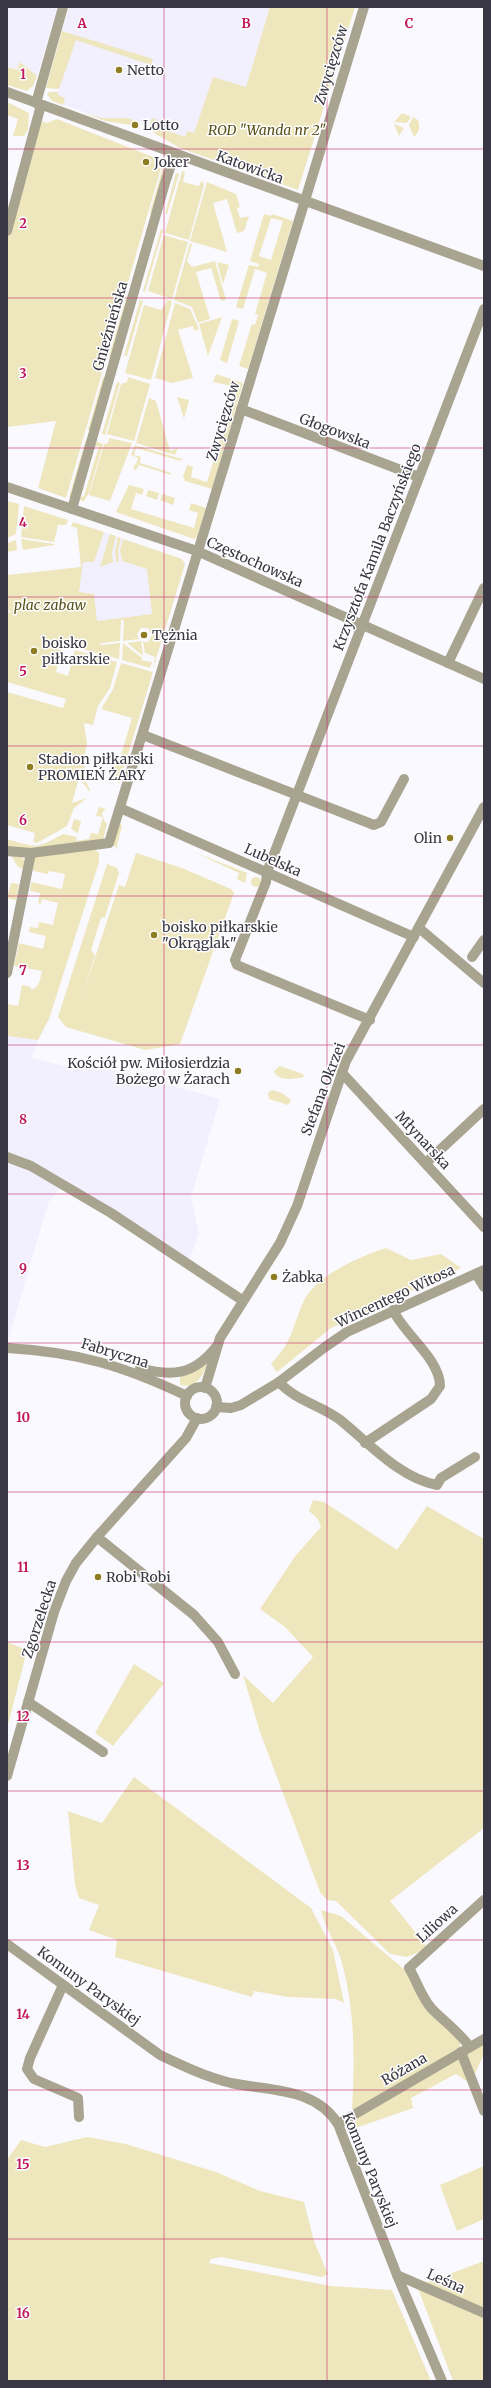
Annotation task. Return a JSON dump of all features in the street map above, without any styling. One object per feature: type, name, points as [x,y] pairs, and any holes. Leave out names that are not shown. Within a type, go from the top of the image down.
[{"type":"street","points":[[7,231],[38,104],[64,7]]},
{"type":"street","name":"Zwycięzców","points":[[31,853],[109,843],[364,7]]},
{"type":"street","name":"Katowicka","points":[[7,92],[484,266]]},
{"type":"street","name":"Gnieźnieńska","points":[[72,509],[165,183],[172,162],[182,156]]},
{"type":"street","name":"Krzysztofa Kamila Baczyńskiego","points":[[370,1020],[237,965],[235,960],[266,882],[267,872],[296,795],[484,309]]},
{"type":"street","name":"Głogowska","points":[[241,409],[419,478]]},
{"type":"street","name":"Częstochowska","points":[[7,487],[197,551],[484,679]]},
{"type":"street","points":[[448,663],[484,588]]},
{"type":"street","points":[[143,735],[374,825],[380,822],[404,779]]},
{"type":"street","name":"Stefana Okrzei","points":[[205,1388],[217,1346],[242,1300],[280,1243],[297,1206],[342,1073],[484,807]]},
{"type":"street","name":"Lubelska","points":[[120,808],[267,872],[416,933],[484,983]]},
{"type":"street","points":[[7,851],[31,853],[7,973]]},
{"type":"street","points":[[472,957],[484,940]]},
{"type":"street","name":"Młynarska","points":[[342,1073],[484,1227]]},
{"type":"street","points":[[426,1163],[484,1109]]},
{"type":"street","points":[[7,1157],[31,1166],[111,1213],[242,1300]]},
{"type":"street","points":[[480,1272],[484,1287]]},
{"type":"street","name":"Wincentego Witosa","points":[[216,1407],[230,1408],[241,1405],[279,1382],[325,1346],[348,1332],[393,1310],[480,1272]]},
{"type":"street","points":[[365,1443],[431,1399],[440,1386],[439,1373],[393,1310]]},
{"type":"street","points":[[116,1366],[131,1366],[156,1373],[176,1373],[200,1363],[217,1346]]},
{"type":"street","name":"Fabryczna","points":[[7,1348],[73,1354],[116,1366],[187,1396]]},
{"type":"street","points":[[279,1382],[286,1390],[338,1418],[380,1455],[426,1483],[436,1484],[441,1478],[475,1457]]},
{"type":"street","points":[[205,1388],[213,1393],[216,1407],[211,1415],[197,1418],[187,1409],[187,1396],[195,1389],[205,1388]]},
{"type":"street","name":"Zgorzelecka","points":[[7,1776],[54,1612],[66,1581],[76,1563],[97,1537],[170,1457],[193,1428],[197,1418]]},
{"type":"street","points":[[97,1537],[194,1615],[218,1642],[235,1674]]},
{"type":"street","points":[[28,1702],[103,1752]]},
{"type":"street","name":"Liliowa","points":[[470,2047],[460,2033],[432,2009],[422,1995],[409,1968],[484,1900]]},
{"type":"street","name":"Komuny Paryskiej","points":[[7,1944],[160,2055],[179,2064],[231,2083],[288,2092],[307,2098],[318,2103],[330,2112],[338,2124],[397,2275],[442,2381]]},
{"type":"street","points":[[63,1985],[30,2058],[28,2069],[34,2079],[78,2098],[79,2117]]},
{"type":"street","name":"Różana","points":[[338,2124],[484,2039]]},
{"type":"street","points":[[461,2052],[484,2110]]},
{"type":"street","name":"Leśna","points":[[397,2275],[484,2313]]},
{"type":"shaded area","points":[[7,7],[57,7],[37,76],[20,62],[17,70],[7,67]]},
{"type":"shaded area","points":[[69,7],[270,7],[246,87],[193,152],[151,125],[128,118],[102,118],[55,102],[59,89],[54,89],[71,33],[62,31]]},
{"type":"shaded area","points":[[90,527],[182,559],[185,564],[170,614],[69,626]]},
{"type":"shaded area","points":[[7,1036],[38,1040],[32,1058],[85,1071],[87,1063],[220,1099],[191,1198],[199,1233],[188,1263],[63,1185],[49,1201],[9,1337],[7,1336]]},
{"type":"green space","name":"ROD \"Wanda nr 2\"","points":[[270,7],[355,7],[298,190],[180,148],[154,133],[150,123],[152,118],[158,120],[157,127],[185,137],[187,131],[194,133],[213,77],[246,87]]},
{"type":"green space","points":[[62,31],[153,59],[151,65],[76,40],[59,89],[46,88]]},
{"type":"green space","points":[[20,62],[37,76],[33,86],[27,91],[7,85],[7,67],[17,70]]},
{"type":"green space","points":[[49,92],[58,92],[58,95],[65,98],[63,105],[52,101],[47,94]]},
{"type":"green space","points":[[7,102],[29,113],[28,130],[24,136],[13,136],[18,119],[7,115]]},
{"type":"green space","points":[[82,112],[102,118],[128,118],[139,122],[132,122],[130,125],[105,121]]},
{"type":"green space","points":[[402,113],[411,117],[407,123],[394,122]]},
{"type":"green space","points":[[413,117],[418,120],[419,127],[414,137],[409,125]]},
{"type":"green space","points":[[57,119],[163,161],[66,498],[38,488],[56,421],[7,427],[7,231],[37,120],[47,123]]},
{"type":"green space","points":[[394,124],[404,128],[399,136]]},
{"type":"green space","points":[[164,163],[168,165],[151,215],[150,212]]},
{"type":"green space","points":[[182,171],[185,172],[183,182],[199,186],[202,180],[204,185],[189,240],[165,233]]},
{"type":"green space","points":[[176,173],[179,174],[167,214],[165,214]]},
{"type":"green space","points":[[207,182],[236,194],[240,207],[237,208],[240,218],[249,216],[244,231],[237,233],[227,199],[213,203],[227,252],[190,241]]},
{"type":"green space","points":[[264,214],[271,216],[272,214],[293,221],[248,369],[239,366],[252,324],[255,325],[258,315],[255,314],[267,273],[255,269],[243,309],[236,307],[249,265],[258,267],[259,264],[250,261]],"holes":[[[271,218],[283,221],[271,260],[259,256]]]},
{"type":"green space","points":[[161,229],[163,230],[145,292],[143,291]]},
{"type":"green space","points":[[164,235],[188,242],[172,299],[148,291]]},
{"type":"green space","points":[[190,243],[192,244],[187,261],[192,267],[215,261],[226,300],[221,301],[211,268],[196,272],[210,319],[198,323],[192,307],[174,300]]},
{"type":"green space","points":[[217,262],[229,265],[223,284]]},
{"type":"green space","points":[[127,295],[128,297],[110,359],[109,356]]},
{"type":"green space","points":[[162,298],[172,301],[151,380],[125,373],[144,305],[161,310],[167,301]]},
{"type":"green space","points":[[140,300],[143,301],[127,356],[124,356]]},
{"type":"green space","points":[[175,303],[190,309],[199,329],[194,331],[193,326],[178,330],[193,378],[172,383],[155,378]]},
{"type":"green space","points":[[222,317],[208,356],[199,324]]},
{"type":"green space","points":[[232,319],[239,321],[227,363],[220,360]]},
{"type":"green space","points":[[216,374],[243,383],[212,489],[185,481],[183,477],[187,465],[193,467],[191,477],[207,482],[236,387],[213,382]]},
{"type":"green space","points":[[103,377],[105,378],[90,430],[88,430]]},
{"type":"green space","points":[[128,377],[150,384],[134,441],[107,434],[121,384],[127,382]]},
{"type":"green space","points":[[117,382],[120,383],[105,435],[102,434]]},
{"type":"green space","points":[[177,397],[189,400],[184,419]]},
{"type":"green space","points":[[149,398],[156,401],[170,451],[178,448],[175,455],[136,443]]},
{"type":"green space","points":[[109,438],[132,443],[110,501],[89,495],[104,444],[108,443]]},
{"type":"green space","points":[[86,439],[88,441],[72,498],[69,497]]},
{"type":"green space","points":[[95,441],[103,444],[89,493],[83,502],[79,498],[84,496],[99,446],[94,447]]},
{"type":"green space","points":[[135,445],[182,459],[181,461],[136,448],[134,455],[141,457],[140,463],[171,473],[171,475],[139,465],[136,470],[134,470],[134,464],[136,465],[138,458],[131,455]]},
{"type":"green space","points":[[129,485],[144,489],[142,495],[136,493],[131,509],[194,528],[198,513],[189,510],[191,503],[206,508],[197,537],[194,539],[116,512]]},
{"type":"green space","points":[[148,490],[159,493],[157,500],[146,496]]},
{"type":"green space","points":[[162,494],[175,498],[173,505],[160,500]]},
{"type":"green space","points":[[7,501],[19,504],[16,534],[7,538]]},
{"type":"green space","points":[[24,506],[68,520],[66,525],[58,525],[54,542],[21,537]]},
{"type":"green space","name":"plac zabaw","points":[[73,522],[104,532],[94,562],[83,562],[79,592],[94,594],[97,621],[152,614],[147,569],[122,561],[120,550],[123,539],[182,559],[185,564],[153,669],[155,657],[145,653],[143,642],[148,642],[152,635],[148,628],[141,628],[137,634],[139,639],[123,641],[124,620],[121,620],[120,641],[100,643],[101,645],[120,643],[119,659],[63,644],[56,672],[68,676],[75,650],[117,662],[110,688],[98,706],[93,725],[84,723],[87,744],[83,762],[85,763],[83,776],[90,792],[79,778],[72,803],[87,798],[74,808],[67,826],[37,843],[33,842],[35,833],[7,825],[7,692],[63,708],[66,699],[7,682],[7,612],[10,613],[11,611],[7,610],[7,575],[81,567],[77,528],[71,526]]},
{"type":"green space","points":[[110,534],[116,536],[112,553],[113,562],[100,567]]},
{"type":"green space","points":[[118,537],[121,538],[118,551],[119,561],[116,562],[115,552]]},
{"type":"green space","points":[[21,539],[54,544],[54,545],[23,550]]},
{"type":"green space","points":[[16,540],[17,550],[7,552],[7,543]]},
{"type":"green space","points":[[141,641],[143,656],[127,643]]},
{"type":"green space","points":[[123,643],[142,658],[141,660],[152,662],[150,668],[122,660]]},
{"type":"green space","points":[[121,663],[153,672],[119,784],[115,777],[109,775],[113,761],[119,762],[132,718],[101,709],[113,689]]},
{"type":"green space","points":[[99,807],[106,809],[102,813],[107,824],[103,840],[30,850],[7,848],[7,839],[36,846],[63,834],[77,837],[76,841],[89,839],[91,833],[98,834],[103,817],[96,816]]},
{"type":"green space","points":[[74,819],[81,821],[78,833],[71,829]]},
{"type":"green space","points":[[119,822],[122,826],[117,845],[118,850],[113,844]]},
{"type":"green space","points":[[94,849],[99,853],[99,862],[49,1019],[38,1040],[7,1036],[7,1004],[18,1006],[22,985],[31,987],[31,990],[34,989],[39,982],[42,971],[14,966],[19,943],[43,949],[46,936],[29,932],[30,927],[38,928],[39,922],[53,925],[58,903],[42,899],[41,904],[38,903],[40,893],[30,891],[31,882],[62,889],[65,874],[49,871],[48,874],[34,871],[31,865],[35,857]]},
{"type":"green space","points":[[194,852],[247,873],[245,883],[237,879],[239,873]]},
{"type":"green space","points":[[136,853],[182,868],[231,889],[234,893],[180,1044],[145,1050],[66,1027],[58,1017],[107,864],[117,868],[119,873],[105,917],[101,918],[91,950],[95,955],[82,997],[119,885],[125,887]]},
{"type":"green space","points":[[7,855],[22,857],[25,862],[24,869],[18,867],[12,857]]},
{"type":"green space","points":[[254,877],[258,877],[260,878],[260,886],[254,887],[251,884],[251,880]]},
{"type":"green space","points":[[11,883],[19,884],[16,900],[7,898]]},
{"type":"green space","points":[[280,1066],[303,1074],[304,1077],[287,1079],[279,1077],[274,1071]]},
{"type":"green space","points":[[272,1090],[282,1093],[291,1100],[288,1105],[269,1099],[268,1093]]},
{"type":"green space","points":[[386,1248],[411,1260],[441,1254],[461,1268],[331,1328],[277,1372],[271,1364],[287,1343],[302,1305],[316,1285],[350,1262]]},
{"type":"green space","points":[[207,1363],[201,1377],[195,1383],[186,1386],[180,1385],[180,1376]]},
{"type":"green space","points":[[313,1500],[324,1502],[397,1550],[427,1506],[484,1539],[484,1828],[390,1901],[428,1948],[407,1957],[390,1954],[336,1901],[327,1900],[320,1892],[260,1732],[243,1675],[273,1703],[313,1657],[285,1627],[260,1609],[296,1555],[321,1527],[318,1519],[309,1511]]},
{"type":"green space","points":[[7,1642],[27,1650],[7,1729]]},
{"type":"green space","points":[[134,1664],[164,1683],[113,1746],[95,1733]]},
{"type":"green space","points":[[134,1777],[311,1908],[333,1950],[344,2003],[336,1999],[288,1997],[254,1991],[252,1997],[115,1957],[117,1940],[89,1930],[99,1905],[79,1898],[75,1885],[68,1811],[102,1823]]},
{"type":"green space","points":[[321,1910],[341,1916],[406,1971],[460,2040],[460,2050],[359,2108],[352,2109],[354,2054],[352,2018],[346,1981],[340,1956],[325,1924]]},
{"type":"green space","points":[[484,2039],[484,2054],[472,2080],[474,2086],[456,2074],[411,2098],[413,2108],[350,2130],[350,2123]]},
{"type":"green space","points":[[87,2137],[126,2144],[216,2172],[260,2191],[304,2202],[314,2241],[328,2274],[322,2277],[221,2257],[211,2259],[209,2263],[331,2286],[392,2290],[431,2381],[7,2381],[7,2160],[21,2140],[45,2147]]},
{"type":"green space","points":[[484,2166],[484,2219],[457,2231],[440,2185]]},
{"type":"green space","points":[[484,2261],[484,2381],[453,2381],[416,2283],[420,2285]]},
{"type":"place","name":"Netto","points":[[119,70]]},
{"type":"place","name":"Lotto","points":[[135,125]]},
{"type":"place","name":"Joker","points":[[146,162]]},
{"type":"place","name":"Tężnia","points":[[144,635]]},
{"type":"place","name":"boisko piłkarskie","points":[[34,651]]},
{"type":"place","name":"Stadion piłkarski PROMIEŃ ŻARY","points":[[30,767]]},
{"type":"place","name":"Olin","points":[[450,838]]},
{"type":"place","name":"boisko piłkarskie \"Okrąglak\"","points":[[154,935]]},
{"type":"place","name":"Kościół pw. Miłosierdzia Bożego w Żarach","points":[[238,1071]]},
{"type":"place","name":"Żabka","points":[[274,1277]]},
{"type":"place","name":"Robi Robi","points":[[98,1577]]}]
